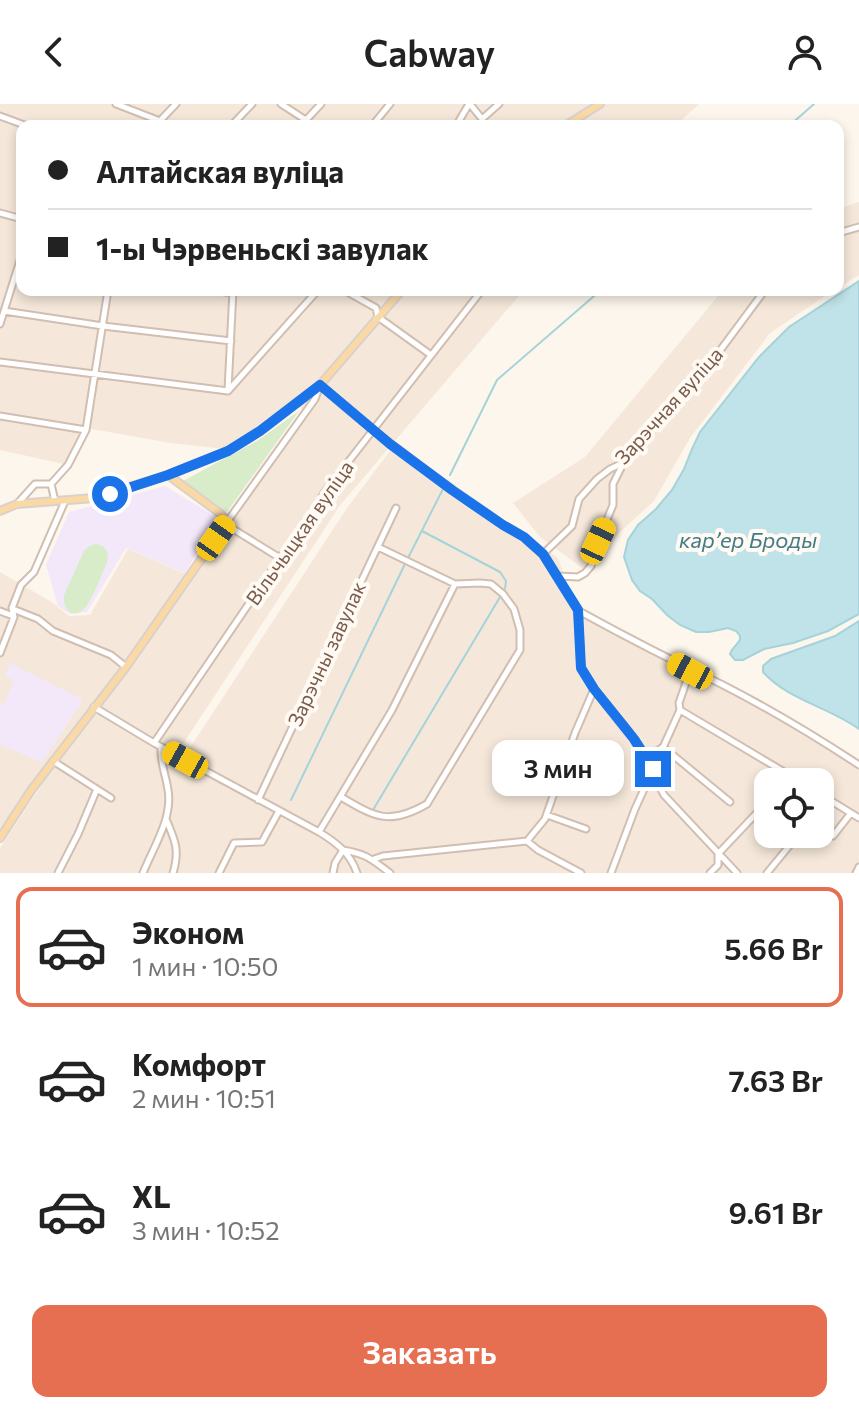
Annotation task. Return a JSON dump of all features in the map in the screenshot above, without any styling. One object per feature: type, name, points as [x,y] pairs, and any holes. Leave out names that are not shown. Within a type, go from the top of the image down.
[{"type":"main road","points":[[575,120],[600,104]]},
{"type":"main road","points":[[0,511],[17,504],[94,498],[168,475],[243,443],[320,385],[397,296]]},
{"type":"main road","points":[[0,838],[53,761],[126,667],[226,523],[221,514],[168,475]]},
{"type":"street","points":[[116,104],[151,120]]},
{"type":"street","points":[[161,120],[176,104]]},
{"type":"street","points":[[237,120],[252,104]]},
{"type":"street","points":[[281,104],[306,120],[321,104]]},
{"type":"street","points":[[377,120],[390,104]]},
{"type":"street","points":[[483,120],[499,104]]},
{"type":"street","points":[[0,324],[16,277]]},
{"type":"street","points":[[17,504],[35,484],[51,484],[68,465],[86,430],[107,296]]},
{"type":"street","points":[[228,391],[233,296]]},
{"type":"street","points":[[228,391],[313,296]]},
{"type":"street","points":[[355,296],[376,308],[378,317],[431,355]]},
{"type":"street","name":"Вільчыцкая вуліца","points":[[154,743],[312,515],[324,493],[477,296]]},
{"type":"street","name":"Зарэчная вуліца","points":[[543,554],[572,526],[579,499],[597,479],[623,463],[716,356],[761,296]]},
{"type":"street","points":[[4,311],[231,341]]},
{"type":"street","points":[[0,362],[228,391]]},
{"type":"street","points":[[280,558],[226,523],[315,399],[320,385],[452,490],[524,537],[543,554],[578,610],[581,668],[634,739],[653,769],[655,782],[664,795],[737,873]]},
{"type":"street","points":[[0,416],[86,430]]},
{"type":"street","points":[[557,576],[578,577],[591,566],[613,505],[613,484],[623,463]]},
{"type":"street","points":[[51,484],[55,501]]},
{"type":"street","points":[[0,653],[14,617],[12,608],[21,585],[34,572],[65,501]]},
{"type":"street","name":"Зарэчны завулак","points":[[258,800],[396,508]]},
{"type":"street","points":[[341,797],[381,817],[415,811],[427,804],[520,650],[520,630],[514,609],[491,584],[455,584],[378,547]]},
{"type":"street","points":[[319,832],[392,710],[455,584]]},
{"type":"street","points":[[12,608],[38,619],[52,633],[111,655],[126,667]]},
{"type":"street","points":[[578,610],[770,711],[859,765]]},
{"type":"street","points":[[0,611],[14,617]]},
{"type":"street","points":[[611,873],[680,710],[679,703],[690,671]]},
{"type":"street","points":[[527,841],[547,815],[575,733],[594,689]]},
{"type":"street","points":[[94,707],[161,747],[319,832],[343,850],[357,873]]},
{"type":"street","points":[[680,710],[778,768]]},
{"type":"street","points":[[143,873],[166,818],[168,791],[160,760],[161,747]]},
{"type":"street","points":[[646,758],[663,747]]},
{"type":"street","points":[[663,747],[730,802]]},
{"type":"street","points":[[53,761],[111,798]]},
{"type":"street","points":[[58,873],[97,789]]},
{"type":"street","points":[[834,803],[859,818]]},
{"type":"street","points":[[219,873],[234,843],[262,842],[279,811]]},
{"type":"street","points":[[834,835],[851,813]]},
{"type":"street","points":[[547,815],[586,829]]},
{"type":"street","points":[[717,873],[718,854],[754,816]]},
{"type":"street","points":[[166,818],[176,842],[173,873]]},
{"type":"street","points":[[374,859],[527,841],[581,873]]},
{"type":"street","points":[[767,873],[788,848]]},
{"type":"street","points":[[343,850],[359,852],[374,859],[390,873]]},
{"type":"street","points":[[333,873],[343,850]]},
{"type":"street","points":[[710,873],[718,865]]},
{"type":"street","points":[[856,873],[859,867]]},
{"type":"shaded area","points":[[0,104],[699,104],[682,120],[16,120],[16,296],[519,296],[341,504],[177,753],[94,702],[0,828],[0,572],[69,616],[90,615],[128,549],[186,574],[302,410],[299,407],[260,436],[233,450],[170,443],[81,427],[68,465],[0,450]]},
{"type":"shaded area","points":[[859,202],[859,275],[844,284],[844,207]]},
{"type":"shaded area","points":[[718,296],[825,296],[770,333],[690,438],[654,501],[620,532],[589,573],[540,537],[513,503],[585,457]]},
{"type":"shaded area","points":[[396,443],[558,558],[579,616],[743,694],[859,768],[859,868],[856,873],[0,873],[0,848],[54,763],[96,710],[180,763],[347,508]]},
{"type":"shaded area","points":[[165,486],[218,518],[185,573],[126,548],[87,612],[70,614],[58,606],[46,565],[69,512]]},
{"type":"shaded area","points":[[10,663],[83,700],[42,762],[0,745],[0,703],[4,704],[14,680],[5,676]]},
{"type":"green space","points":[[299,411],[227,512],[183,481],[257,441]]},
{"type":"green space","points":[[94,544],[105,549],[107,562],[86,607],[79,613],[71,613],[66,607],[64,595],[84,551]]},
{"type":"water","name":"карʼер Броды","points":[[859,281],[859,614],[828,631],[735,660],[730,654],[740,640],[736,631],[728,628],[696,632],[680,625],[640,591],[632,580],[624,557],[628,540],[638,525],[672,490],[700,432],[759,357],[789,327],[836,296],[844,296],[844,291]]},
{"type":"water","points":[[859,621],[859,729],[784,690],[763,672],[763,666],[771,659],[835,636]]},
{"type":"waterway","points":[[796,120],[814,104]]},
{"type":"waterway","points":[[450,475],[497,380],[594,296]]},
{"type":"waterway","points":[[408,558],[443,489]]},
{"type":"waterway","points":[[422,531],[500,572],[506,581],[505,589]]},
{"type":"waterway","points":[[291,800],[405,564]]},
{"type":"waterway","points":[[373,810],[500,597]]},
{"type":"route","points":[[110,494],[228,451],[260,431],[320,385],[390,444],[452,490],[524,537],[543,554],[578,610],[581,668],[653,769]]}]
